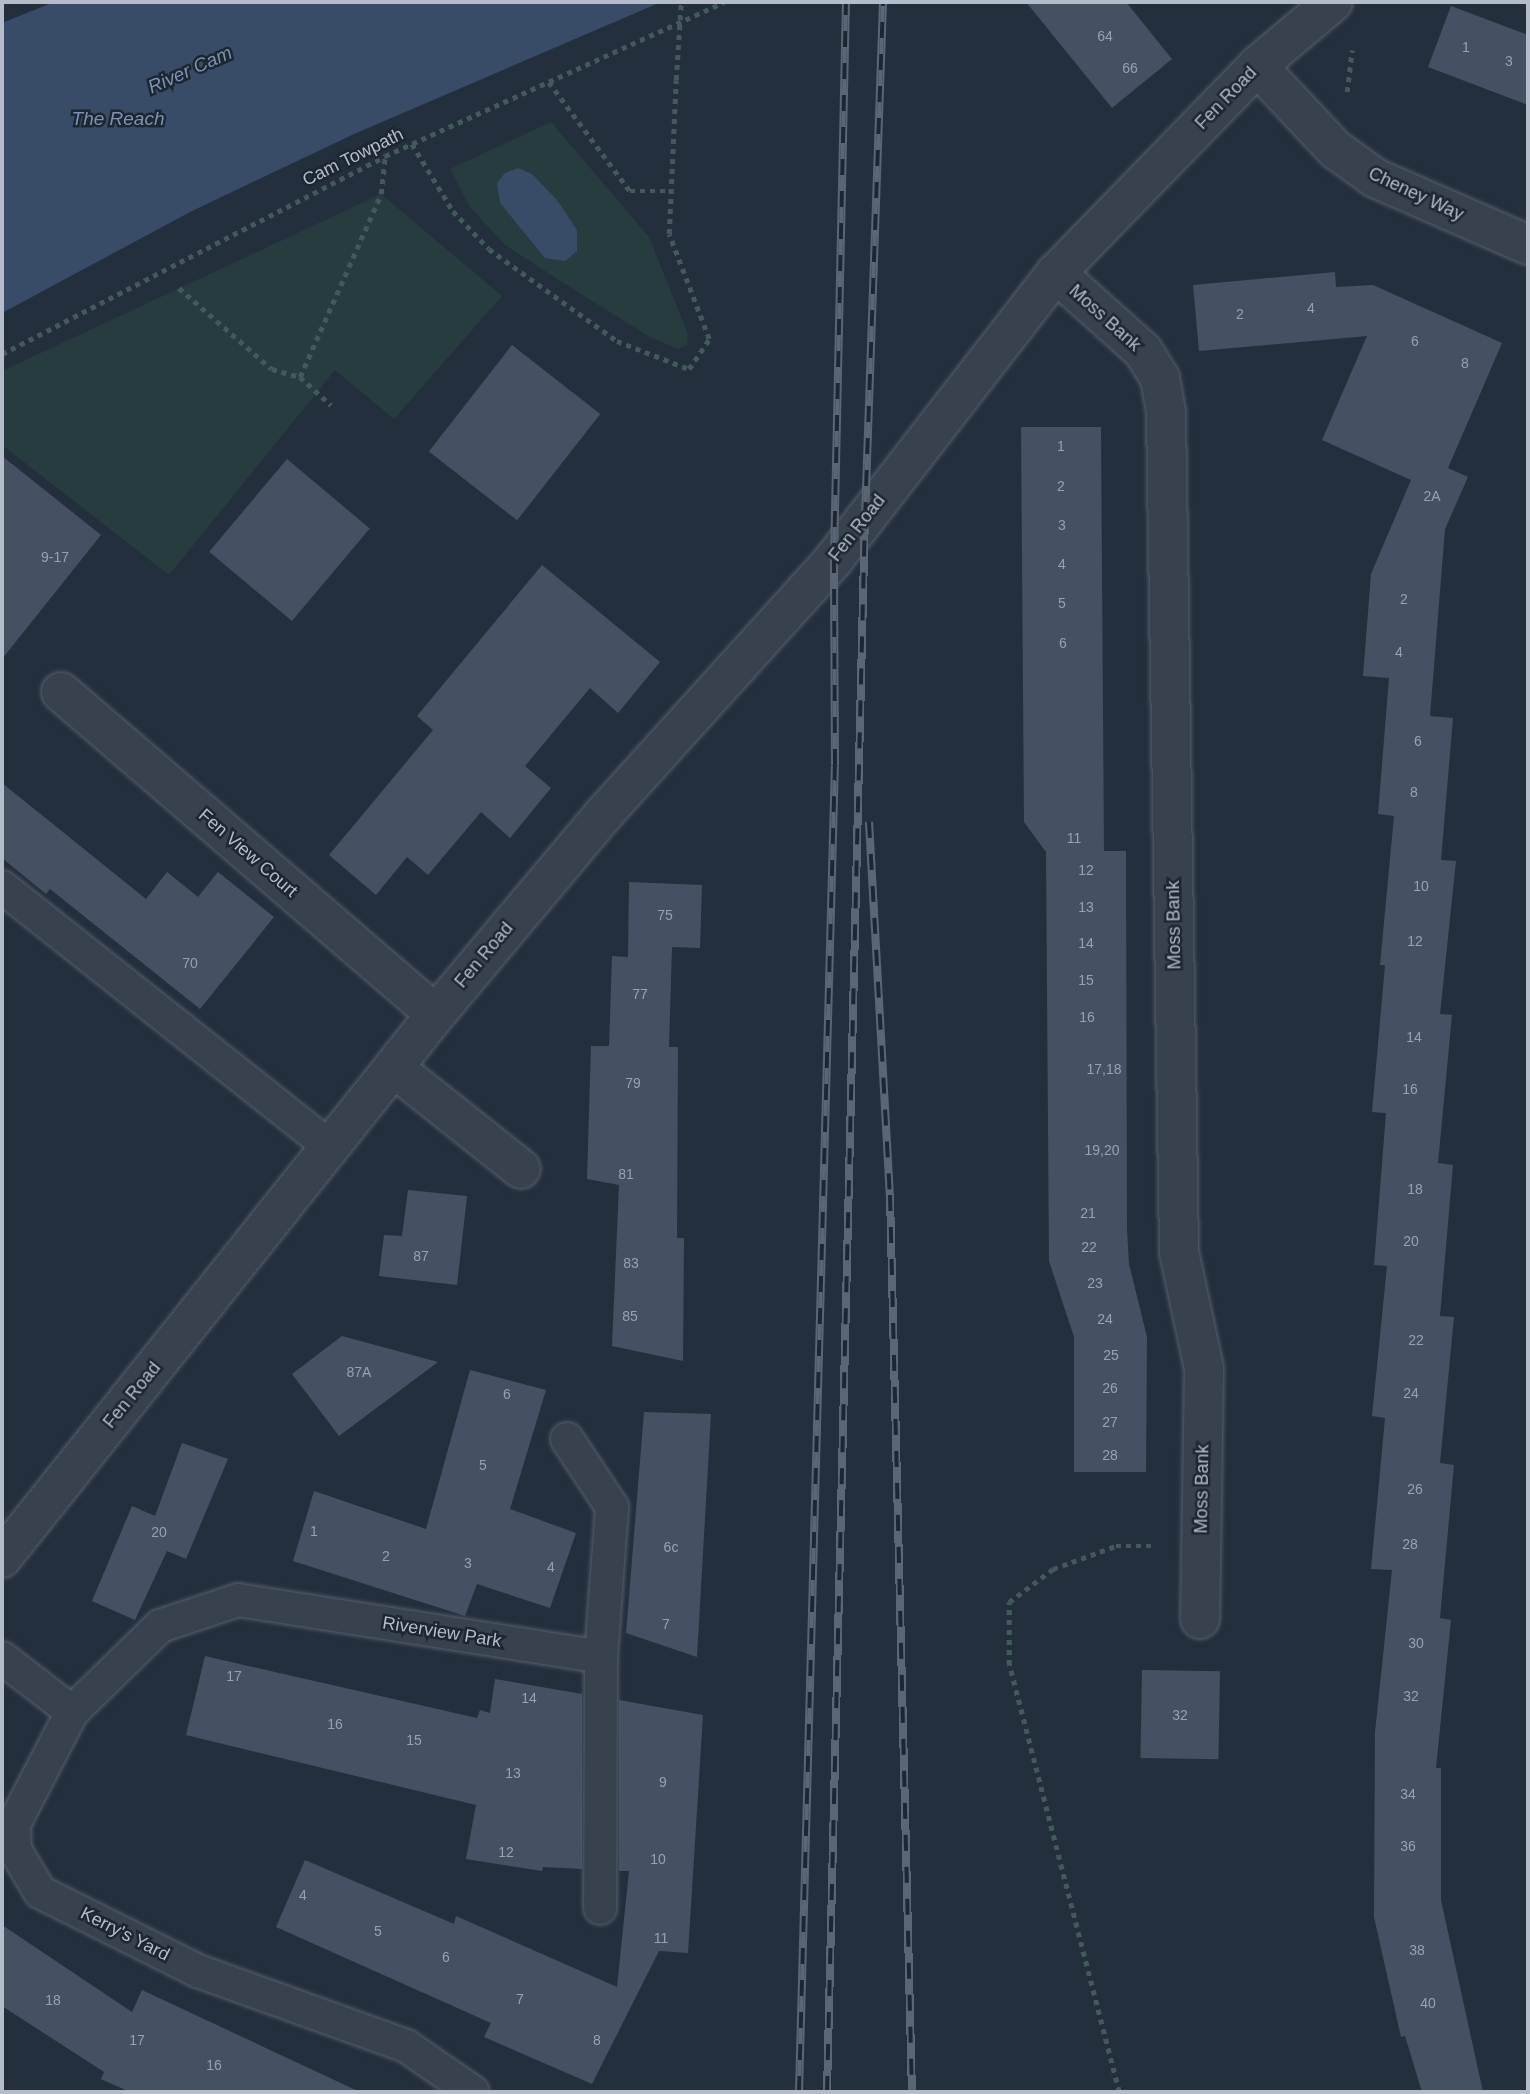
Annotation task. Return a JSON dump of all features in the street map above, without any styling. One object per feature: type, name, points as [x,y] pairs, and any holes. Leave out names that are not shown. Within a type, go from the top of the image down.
[{"type":"street","name":"Fen Road","points":[[2,1558],[436,1014],[603,815],[834,559],[1056,273],[1257,66],[1333,2]]},
{"type":"street","name":"Cheney Way","points":[[1257,66],[1335,149],[1375,178],[1528,245]]},
{"type":"street","name":"Moss Bank","points":[[1056,273],[1143,351],[1160,378],[1166,413],[1179,1252],[1204,1369],[1200,1619]]},
{"type":"street","name":"Fen View Court","points":[[61,692],[436,1014]]},
{"type":"street","points":[[394,1068],[522,1169]]},
{"type":"lane","points":[[2,887],[330,1147]]},
{"type":"lane","points":[[567,1439],[612,1507],[601,1657],[600,1909]]},
{"type":"lane","name":"Riverview Park","points":[[72,1712],[160,1626],[238,1601],[601,1657]]},
{"type":"lane","points":[[2,1658],[72,1712]]},
{"type":"lane","name":"Kerry's Yard","points":[[72,1712],[14,1824],[15,1850],[40,1892],[198,1971],[406,2046],[473,2092]]},
{"type":"path","points":[[412,144],[453,211],[489,249],[617,341],[689,369],[709,339],[669,234],[668,191],[681,2]]},
{"type":"path","name":"Cam Towpath","points":[[2,354],[385,156],[724,2]]},
{"type":"path","points":[[549,82],[630,191],[668,191]]},
{"type":"path","points":[[300,377],[381,194],[385,156]]},
{"type":"path","points":[[179,288],[272,369],[300,377],[331,405]]},
{"type":"path","points":[[1118,2092],[1009,1665],[1009,1602],[1053,1569],[1116,1546],[1201,1545]]},
{"type":"green space","points":[[551,122],[649,237],[688,334],[687,345],[678,349],[648,336],[576,291],[505,245],[470,207],[450,169]]},
{"type":"green space","points":[[381,194],[502,296],[394,419],[335,370],[169,575],[2,445],[2,371]]},
{"type":"water","name":"The Reach","points":[[54,2],[661,2],[354,134],[190,212],[2,313],[2,23]]},
{"type":"water","points":[[518,168],[532,174],[557,200],[577,230],[577,251],[565,261],[545,258],[500,203],[497,183],[505,173]]},
{"type":"building","points":[[1026,2],[1126,2],[1172,59],[1112,108]]},
{"type":"building","points":[[1451,6],[1528,35],[1528,105],[1428,67]]},
{"type":"building","points":[[1335,272],[1336,287],[1373,285],[1502,343],[1448,468],[1468,477],[1445,529],[1430,716],[1453,718],[1441,860],[1456,861],[1440,1014],[1452,1015],[1438,1163],[1453,1165],[1440,1316],[1454,1317],[1440,1463],[1454,1465],[1440,1618],[1451,1620],[1436,1768],[1441,1768],[1441,1900],[1483,2092],[1422,2092],[1405,2036],[1401,2037],[1374,1917],[1375,1732],[1392,1570],[1371,1569],[1385,1418],[1372,1416],[1387,1266],[1374,1265],[1386,1113],[1372,1112],[1385,965],[1380,965],[1394,816],[1378,814],[1389,678],[1363,676],[1371,574],[1411,480],[1322,440],[1367,336],[1199,351],[1193,285]]},
{"type":"building","points":[[512,345],[600,414],[517,520],[429,451]]},
{"type":"building","points":[[1021,427],[1101,427],[1104,851],[1126,851],[1127,1230],[1129,1264],[1147,1337],[1146,1472],[1074,1472],[1074,1337],[1049,1261],[1046,852],[1024,822]]},
{"type":"building","points":[[2,456],[101,535],[2,659]]},
{"type":"building","points":[[287,459],[370,528],[292,621],[209,552]]},
{"type":"building","points":[[542,565],[660,662],[618,713],[590,688],[525,766],[551,788],[510,838],[481,812],[428,875],[407,857],[376,895],[329,855],[433,730],[417,716]]},
{"type":"building","points":[[2,783],[146,899],[167,872],[198,897],[218,872],[274,917],[200,1009],[50,889],[46,894],[2,858]]},
{"type":"building","points":[[629,882],[702,885],[700,948],[672,947],[669,1047],[678,1047],[677,1238],[684,1238],[683,1361],[612,1346],[619,1185],[587,1179],[591,1046],[609,1046],[612,956],[628,957]]},
{"type":"building","points":[[408,1190],[467,1196],[457,1285],[379,1276],[384,1235],[402,1236]]},
{"type":"building","points":[[342,1336],[438,1362],[339,1436],[292,1374]]},
{"type":"building","points":[[470,1370],[546,1390],[510,1509],[576,1533],[550,1608],[477,1584],[465,1616],[293,1561],[314,1491],[426,1529]]},
{"type":"building","points":[[644,1412],[711,1414],[697,1657],[626,1633]]},
{"type":"building","points":[[182,1443],[228,1459],[186,1559],[167,1551],[135,1620],[92,1601],[132,1506],[155,1516]]},
{"type":"building","points":[[205,1656],[477,1718],[480,1710],[490,1713],[495,1679],[582,1694],[582,1869],[543,1867],[542,1871],[466,1859],[476,1805],[186,1735]]},
{"type":"building","points":[[1142,1670],[1220,1671],[1218,1759],[1140,1758]]},
{"type":"building","points":[[619,1700],[703,1715],[688,1953],[659,1951],[592,2084],[484,2037],[491,2023],[276,1927],[305,1860],[454,1924],[456,1916],[617,1987],[629,1871],[619,1871]]},
{"type":"building","points":[[2,1925],[132,2012],[142,1990],[360,2092],[130,2092],[101,2079],[104,2072],[2,2006]]},
{"type":"railway","points":[[799,2092],[835,765],[834,559],[846,2]]},
{"type":"railway","points":[[827,2092],[865,518],[883,2]]},
{"type":"railway","points":[[869,822],[890,1195],[912,2092]]},
{"type":"water label","name":"River Cam","points":[[190,70]]}]
